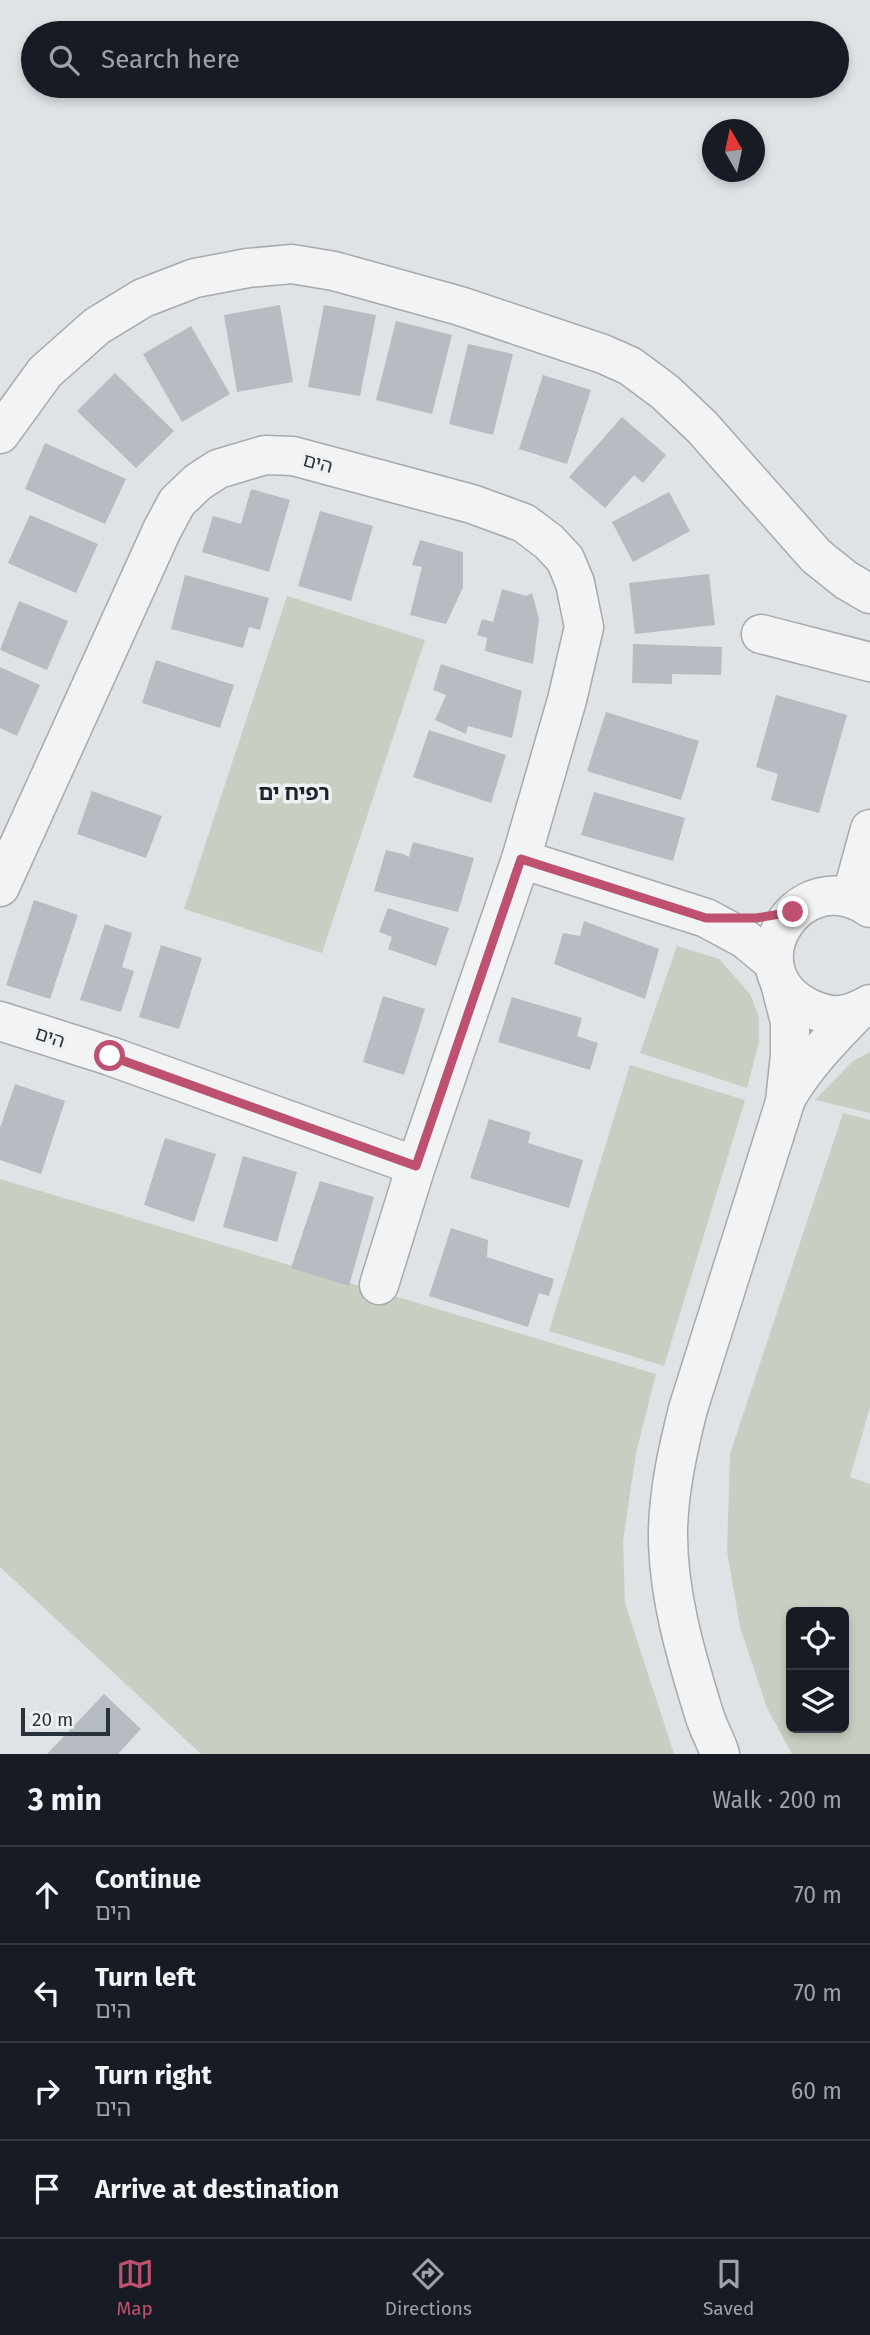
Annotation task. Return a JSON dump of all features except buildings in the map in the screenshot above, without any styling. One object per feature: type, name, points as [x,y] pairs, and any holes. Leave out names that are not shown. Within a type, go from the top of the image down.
[{"type":"street","points":[[0,434],[45,372],[97,326],[143,298],[195,278],[248,268],[292,264],[334,271],[460,306],[603,354],[630,366],[665,392],[702,427],[816,556],[846,580],[870,594]]},
{"type":"street","name":"הים","points":[[0,887],[162,530],[177,502],[198,482],[218,469],[265,455],[293,456],[503,514],[524,523],[549,542],[565,559],[575,583],[584,627],[576,667],[521,859],[416,1166],[379,1285]]},
{"type":"street","points":[[761,634],[870,662]]},
{"type":"street","points":[[721,1753],[705,1717],[690,1667],[670,1574],[668,1531],[675,1460],[688,1409],[785,1102],[790,1022],[777,973],[775,942],[782,925],[807,901],[825,896],[860,903],[870,830]]},
{"type":"street","points":[[521,859],[706,918],[745,939],[777,973],[792,999],[826,1016],[842,1015],[864,1007]]},
{"type":"street","points":[[706,918],[756,918],[793,912]]},
{"type":"street","points":[[785,1102],[813,1059],[864,1007]]},
{"type":"street","name":"הים","points":[[0,1021],[110,1056],[416,1166]]},
{"type":"green space","points":[[287,596],[425,640],[322,953],[184,909]]},
{"type":"green space","points":[[677,946],[719,959],[750,994],[759,1017],[759,1042],[747,1088],[640,1053]]},
{"type":"green space","points":[[870,1052],[870,1113],[815,1100],[853,1061]]},
{"type":"green space","points":[[630,1065],[745,1100],[664,1366],[549,1331]]},
{"type":"green space","points":[[843,1113],[870,1120],[870,1407],[850,1477],[870,1484],[870,1754],[792,1754],[767,1708],[740,1627],[727,1551],[730,1454]]},
{"type":"green space","points":[[0,1179],[656,1374],[636,1453],[623,1541],[625,1603],[674,1754],[201,1754],[0,1567]]},
{"type":"district","name":"רפיח ים","points":[[294,793]]},
{"type":"route","points":[[110,1056],[416,1166],[521,859],[706,918],[756,918],[793,912]]}]
